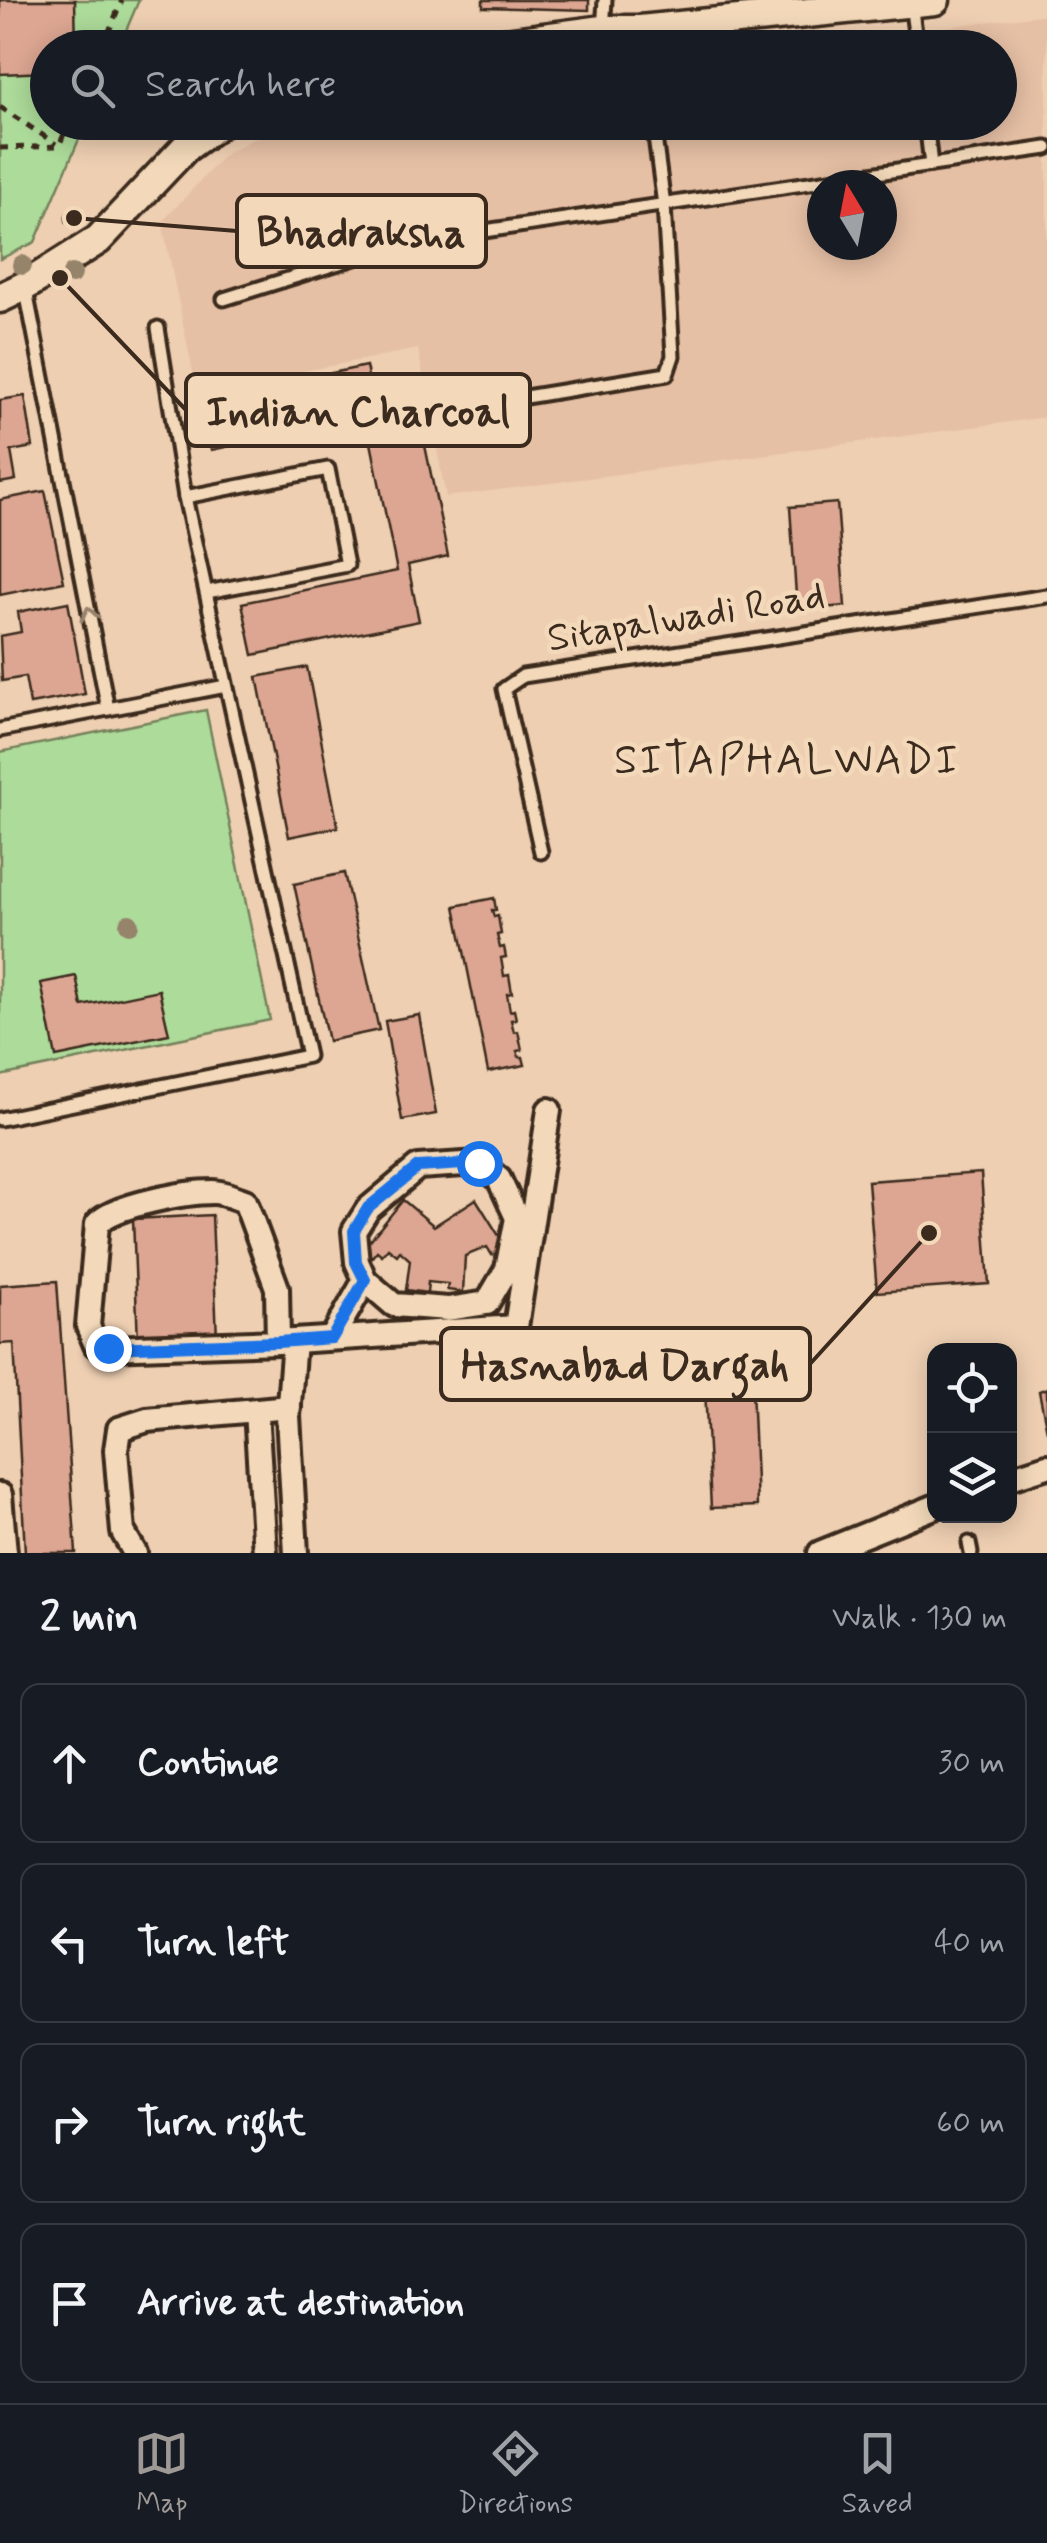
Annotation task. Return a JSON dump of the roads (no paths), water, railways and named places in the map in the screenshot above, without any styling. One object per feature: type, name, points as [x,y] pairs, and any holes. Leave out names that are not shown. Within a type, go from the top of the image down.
[{"type":"street","points":[[710,30],[923,2]]},
{"type":"street","points":[[12,292],[98,240],[196,140]]},
{"type":"street","points":[[296,1553],[286,1342],[278,1288],[245,1200],[216,1192],[154,1200],[109,1213],[96,1224],[88,1326],[96,1344],[108,1348],[286,1342],[516,1327],[549,1110]]},
{"type":"street","points":[[479,1163],[498,1179],[516,1218],[507,1269],[487,1303],[448,1309],[394,1306],[365,1280],[356,1262],[354,1231],[368,1208],[418,1167],[479,1163]]},
{"type":"street","points":[[332,1338],[365,1280]]},
{"type":"street","points":[[136,1553],[123,1532],[116,1450],[119,1430],[148,1420],[289,1407]]},
{"type":"street","points":[[256,1410],[265,1553]]},
{"type":"street","points":[[1017,1476],[1047,1466]]},
{"type":"street","points":[[0,1495],[5,1553]]},
{"type":"street","points":[[820,1553],[927,1510]]},
{"type":"lane","points":[[603,30],[604,0]]},
{"type":"lane","points":[[919,30],[923,2]]},
{"type":"lane","points":[[507,400],[667,374],[672,356],[664,205],[655,140]]},
{"type":"lane","points":[[928,140],[931,165]]},
{"type":"lane","points":[[224,299],[402,243],[1047,148]]},
{"type":"lane","points":[[12,292],[108,709]]},
{"type":"lane","points":[[0,1119],[308,1056],[185,497],[158,328]]},
{"type":"lane","points":[[185,497],[328,469],[346,565],[207,592]]},
{"type":"lane","name":"Sitapalwadi Road","points":[[541,852],[504,689],[523,676],[1047,596]]},
{"type":"lane","points":[[0,730],[226,686]]},
{"type":"place","name":"Bhadraksha","points":[[74,218]]},
{"type":"place","name":"Indian Charcoal","points":[[60,278]]},
{"type":"place","name":"Hasnabad Dargah","points":[[929,1233]]},
{"type":"district","name":"SITAPHALWADI","points":[[787,761]]}]
